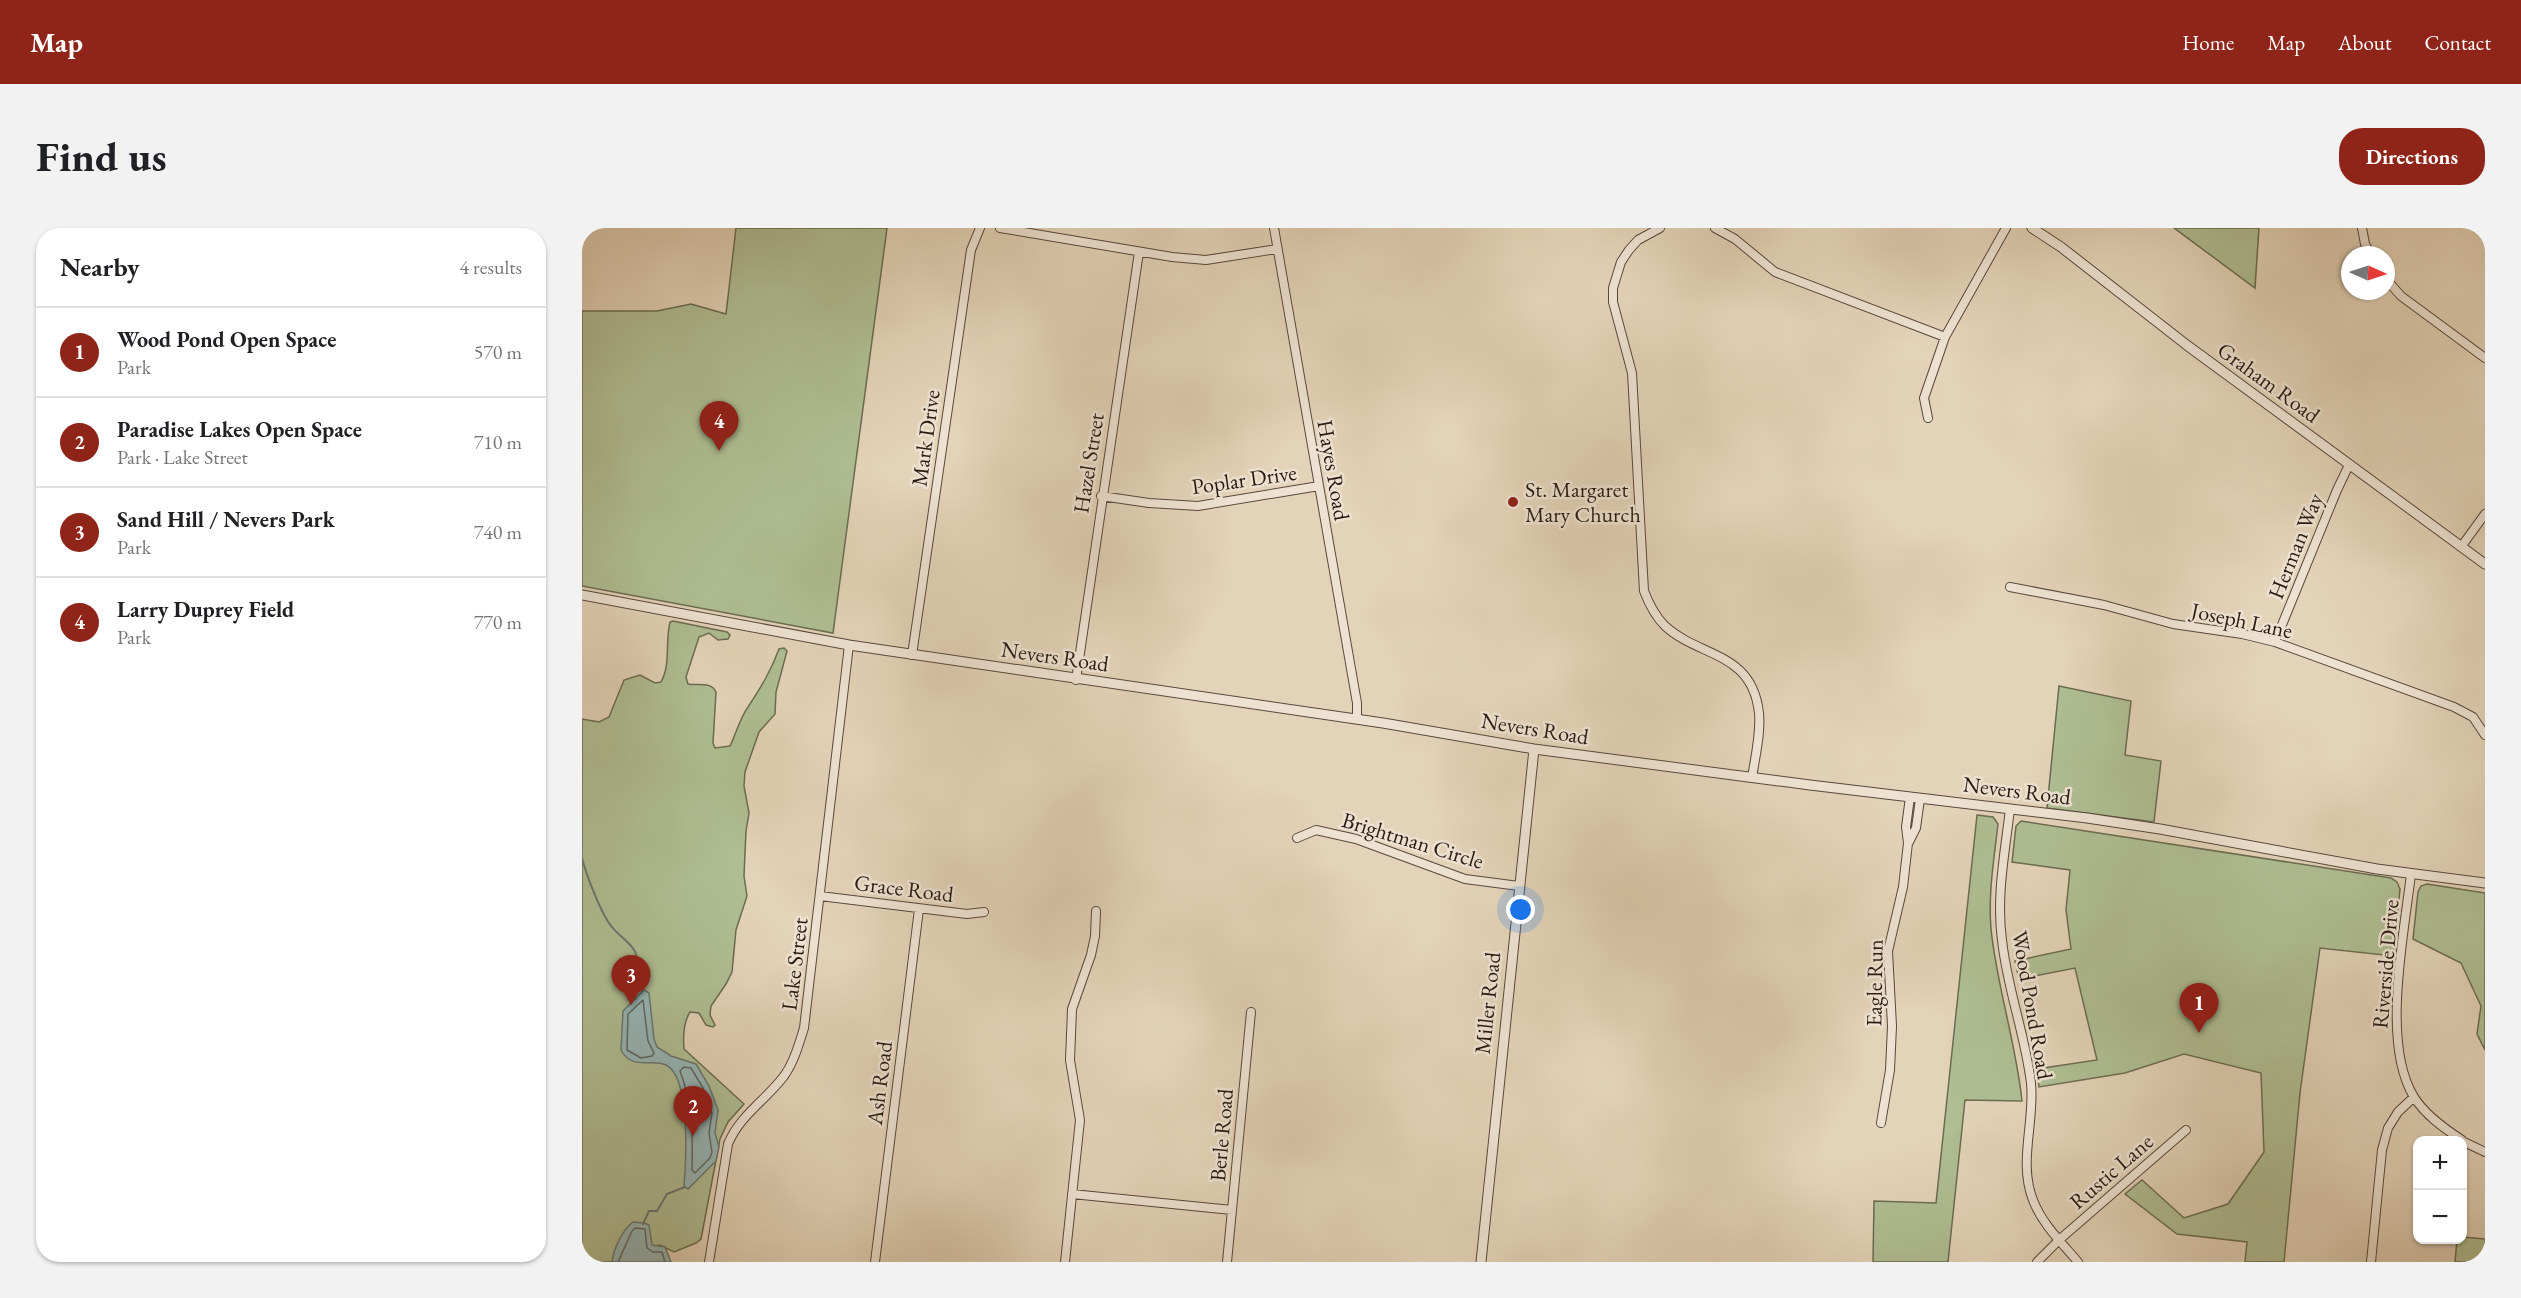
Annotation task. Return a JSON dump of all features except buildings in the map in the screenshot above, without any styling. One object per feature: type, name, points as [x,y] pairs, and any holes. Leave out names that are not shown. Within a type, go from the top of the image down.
[{"type":"street","name":"Mark Drive","points":[[912,655],[971,250],[980,228]]},
{"type":"street","points":[[1000,228],[1139,252],[1206,260],[1278,249]]},
{"type":"street","name":"Hayes Road","points":[[1274,228],[1357,703],[1357,719]]},
{"type":"street","points":[[1660,228],[1638,240],[1629,250],[1617,274],[1613,302],[1632,373],[1644,591],[1656,616],[1666,627],[1732,663],[1750,684],[1759,712],[1752,778]]},
{"type":"street","points":[[1715,228],[1735,239],[1775,272],[1945,337]]},
{"type":"street","points":[[1928,418],[1924,398],[1945,337],[2006,228]]},
{"type":"street","name":"Graham Road","points":[[2032,228],[2061,247],[2188,346],[2485,564]]},
{"type":"street","points":[[2362,228],[2366,246]]},
{"type":"street","name":"Hazel Street","points":[[1076,680],[1101,496],[1139,252]]},
{"type":"street","points":[[2395,289],[2485,358]]},
{"type":"street","name":"Herman Way","points":[[2275,642],[2349,465]]},
{"type":"street","name":"Poplar Drive","points":[[1101,496],[1149,503],[1198,506],[1319,486]]},
{"type":"street","points":[[2461,547],[2485,514]]},
{"type":"street","name":"Joseph Lane","points":[[2010,587],[2104,606],[2173,624],[2242,634],[2275,642],[2454,708],[2473,717],[2485,735]]},
{"type":"street","name":"Nevers Road","points":[[582,595],[849,645],[1076,680],[1357,719],[1534,749],[2160,829],[2410,874],[2485,884]]},
{"type":"street","name":"Lake Street","points":[[710,1262],[728,1144],[742,1120],[784,1075],[796,1054],[804,1028],[849,645]]},
{"type":"street","name":"Miller Road","points":[[1481,1262],[1534,749]]},
{"type":"street","name":"Eagle Run","points":[[1881,1123],[1889,1080],[1892,1026],[1888,951],[1903,887],[1910,797]]},
{"type":"street","name":"Eagle Run","points":[[1908,843],[1916,828],[1920,799]]},
{"type":"street","name":"Wood Pond Road","points":[[2010,809],[2000,911],[2007,971],[2031,1085],[2027,1149],[2028,1181],[2037,1210],[2079,1262]]},
{"type":"street","name":"Brightman Circle","points":[[1298,838],[1316,830],[1356,839],[1465,879],[1519,886]]},
{"type":"street","name":"Riverside Drive","points":[[2410,874],[2396,1012],[2403,1072],[2414,1097],[2455,1136]]},
{"type":"street","name":"Grace Road","points":[[820,896],[966,914],[984,912]]},
{"type":"street","name":"Ash Road","points":[[874,1262],[919,909]]},
{"type":"street","points":[[1065,1262],[1080,1120],[1070,1060],[1072,1009],[1091,955],[1095,936],[1096,911]]},
{"type":"street","name":"Berle Road","points":[[1227,1262],[1251,1012]]},
{"type":"street","points":[[2371,1262],[2382,1150],[2388,1128],[2398,1112],[2414,1097]]},
{"type":"street","name":"Rustic Lane","points":[[2059,1240],[2186,1130]]},
{"type":"street","name":"Riverside Drive","points":[[2467,1143],[2485,1152]]},
{"type":"street","points":[[1072,1194],[1232,1210]]},
{"type":"street","points":[[2037,1262],[2059,1240]]},
{"type":"green space","points":[[736,228],[887,228],[833,633],[582,586],[582,311],[657,311],[691,304],[726,314]]},
{"type":"green space","points":[[2174,228],[2259,228],[2255,288]]},
{"type":"green space","points":[[670,622],[727,632],[730,635],[728,639],[718,640],[709,633],[699,637],[686,677],[688,684],[708,685],[716,692],[713,743],[715,748],[730,746],[743,716],[773,665],[779,649],[784,648],[787,651],[776,692],[775,714],[759,732],[745,772],[744,786],[749,813],[744,876],[747,896],[736,930],[732,972],[711,1006],[710,1015],[715,1025],[713,1027],[706,1025],[699,1013],[690,1012],[684,1030],[684,1049],[744,1104],[728,1122],[720,1139],[701,1239],[674,1252],[660,1245],[655,1246],[652,1262],[582,1262],[582,719],[599,722],[609,717],[624,680],[640,675],[655,683],[661,682],[666,668]]},
{"type":"green space","points":[[2059,686],[2131,701],[2125,755],[2161,761],[2154,822],[2047,808]]},
{"type":"green space","points":[[1977,815],[1993,817],[1998,824],[1991,890],[1991,929],[2022,1101],[1965,1100],[1948,1262],[1873,1262],[1874,1201],[1936,1203]]},
{"type":"green space","points":[[2021,821],[2391,878],[2397,882],[2400,889],[2393,956],[2320,948],[2300,1093],[2284,1262],[2245,1262],[2247,1242],[2177,1234],[2125,1194],[2142,1180],[2184,1218],[2228,1204],[2264,1152],[2261,1073],[2184,1054],[2125,1073],[2039,1087],[2037,1069],[2097,1060],[2075,968],[2019,979],[2015,961],[2071,949],[2066,910],[2070,870],[2012,862],[2016,826]]},
{"type":"green space","points":[[2427,884],[2485,893],[2485,1050],[2477,1034],[2481,1006],[2461,963],[2413,939],[2418,892],[2421,886]]},
{"type":"green space","points":[[2467,1237],[2485,1239],[2485,1262],[2455,1262],[2457,1244],[2467,1244]]},
{"type":"water","points":[[644,990],[649,993],[657,1047],[671,1056],[696,1064],[709,1086],[718,1110],[715,1133],[719,1147],[716,1161],[688,1189],[684,1186],[686,1140],[683,1102],[680,1086],[674,1073],[666,1065],[660,1063],[642,1063],[631,1060],[621,1050],[623,1011]]},
{"type":"water","points":[[633,1222],[649,1225],[652,1245],[665,1247],[671,1262],[612,1262],[619,1240]]},
{"type":"waterway","points":[[582,858],[603,913],[636,954],[637,967],[629,973],[625,980],[636,999]]},
{"type":"waterway","points":[[643,1224],[649,1211],[657,1211],[667,1194],[685,1187]]},
{"type":"place","name":"Larry Duprey Field","points":[[719,451]]},
{"type":"place","name":"St. Margaret Mary Church","points":[[1513,502]]},
{"type":"place","name":"Sand Hill / Nevers Park","points":[[631,1005]]},
{"type":"place","name":"Wood Pond Open Space","points":[[2199,1033]]},
{"type":"place","name":"Paradise Lakes Open Space","points":[[693,1136]]}]
